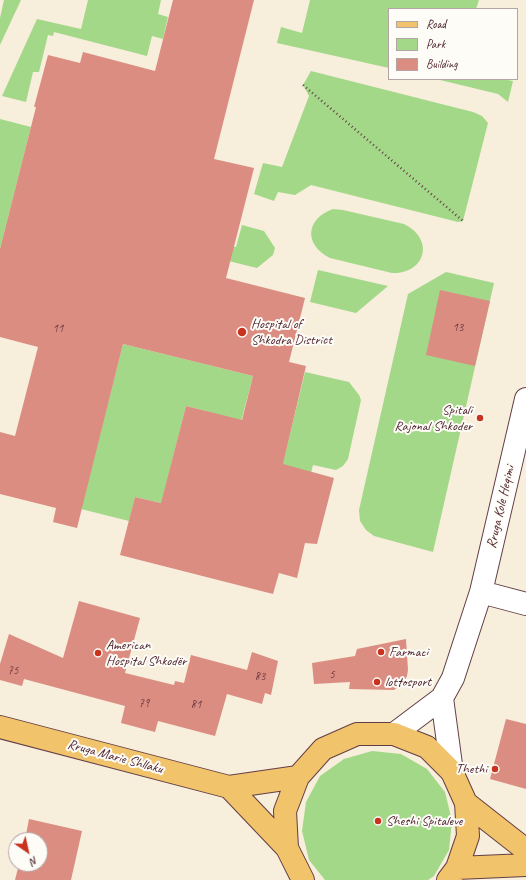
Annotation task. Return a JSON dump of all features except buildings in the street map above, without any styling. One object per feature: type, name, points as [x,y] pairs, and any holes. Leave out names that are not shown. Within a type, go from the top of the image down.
[{"type":"main road","name":"Rruga Marie Shllaku","points":[[0,727],[229,787]]},
{"type":"main road","points":[[287,848],[285,811],[298,777],[323,749],[357,734],[394,734],[427,747],[452,772],[466,803],[468,836],[452,874],[526,865]]},
{"type":"main road","points":[[229,787],[298,777]]},
{"type":"main road","points":[[229,787],[287,848],[303,880]]},
{"type":"main road","points":[[466,803],[526,850]]},
{"type":"street","name":"Rruga Kole Heqimi","points":[[442,698],[453,678],[481,592],[526,398]]},
{"type":"street","points":[[481,592],[526,604]]},
{"type":"street","points":[[394,734],[442,698],[452,772]]},
{"type":"path","points":[[303,85],[463,221]]},
{"type":"green space","points":[[4,0],[21,0],[0,45],[0,18]]},
{"type":"green space","points":[[88,0],[161,0],[158,14],[168,17],[163,39],[152,36],[147,56],[54,32],[53,36],[48,35],[39,72],[33,72],[26,102],[2,96],[37,19],[81,29]]},
{"type":"green space","points":[[310,0],[479,0],[476,8],[388,8],[388,68],[277,43],[281,27],[302,33]]},
{"type":"green space","points":[[311,71],[473,112],[482,116],[488,123],[463,221],[458,222],[311,185],[295,195],[278,192],[274,201],[254,194],[263,163],[282,167],[309,96],[303,85]]},
{"type":"green space","points":[[440,80],[513,81],[508,102],[498,94]]},
{"type":"green space","points":[[0,119],[31,127],[0,249]]},
{"type":"green space","points":[[333,209],[404,224],[414,230],[420,238],[423,246],[419,262],[413,268],[404,272],[392,273],[330,258],[322,253],[316,246],[312,239],[311,232],[317,219],[324,213]]},
{"type":"green space","points":[[242,225],[264,231],[275,248],[273,255],[257,268],[204,255],[207,241],[236,247]]},
{"type":"green space","points":[[318,270],[388,286],[356,313],[310,302]]},
{"type":"green space","points":[[446,272],[494,283],[433,552],[374,536],[366,530],[360,521],[359,510],[408,294]]},
{"type":"green space","points":[[123,344],[253,376],[231,460],[206,411],[186,406],[167,481],[183,508],[135,497],[129,521],[81,509]]},
{"type":"green space","points":[[305,372],[349,382],[361,400],[348,459],[343,466],[336,470],[313,465],[310,477],[281,471]]},
{"type":"green space","points":[[372,751],[401,754],[427,769],[445,792],[452,821],[449,850],[434,876],[428,880],[325,880],[309,860],[302,831],[306,802],[320,776],[344,759]]},
{"type":"place","name":"Hospital of Shkodra District","points":[[242,332]]},
{"type":"place","name":"Spitali Rajonal Shkoder","points":[[480,418]]},
{"type":"place","name":"Farmaci","points":[[381,652]]},
{"type":"place","name":"American Hospital Shkodër","points":[[98,653]]},
{"type":"place","name":"lottosport","points":[[377,682]]},
{"type":"place","name":"Thethi","points":[[495,769]]},
{"type":"place","name":"Sheshi Spitaleve","points":[[378,821]]}]
